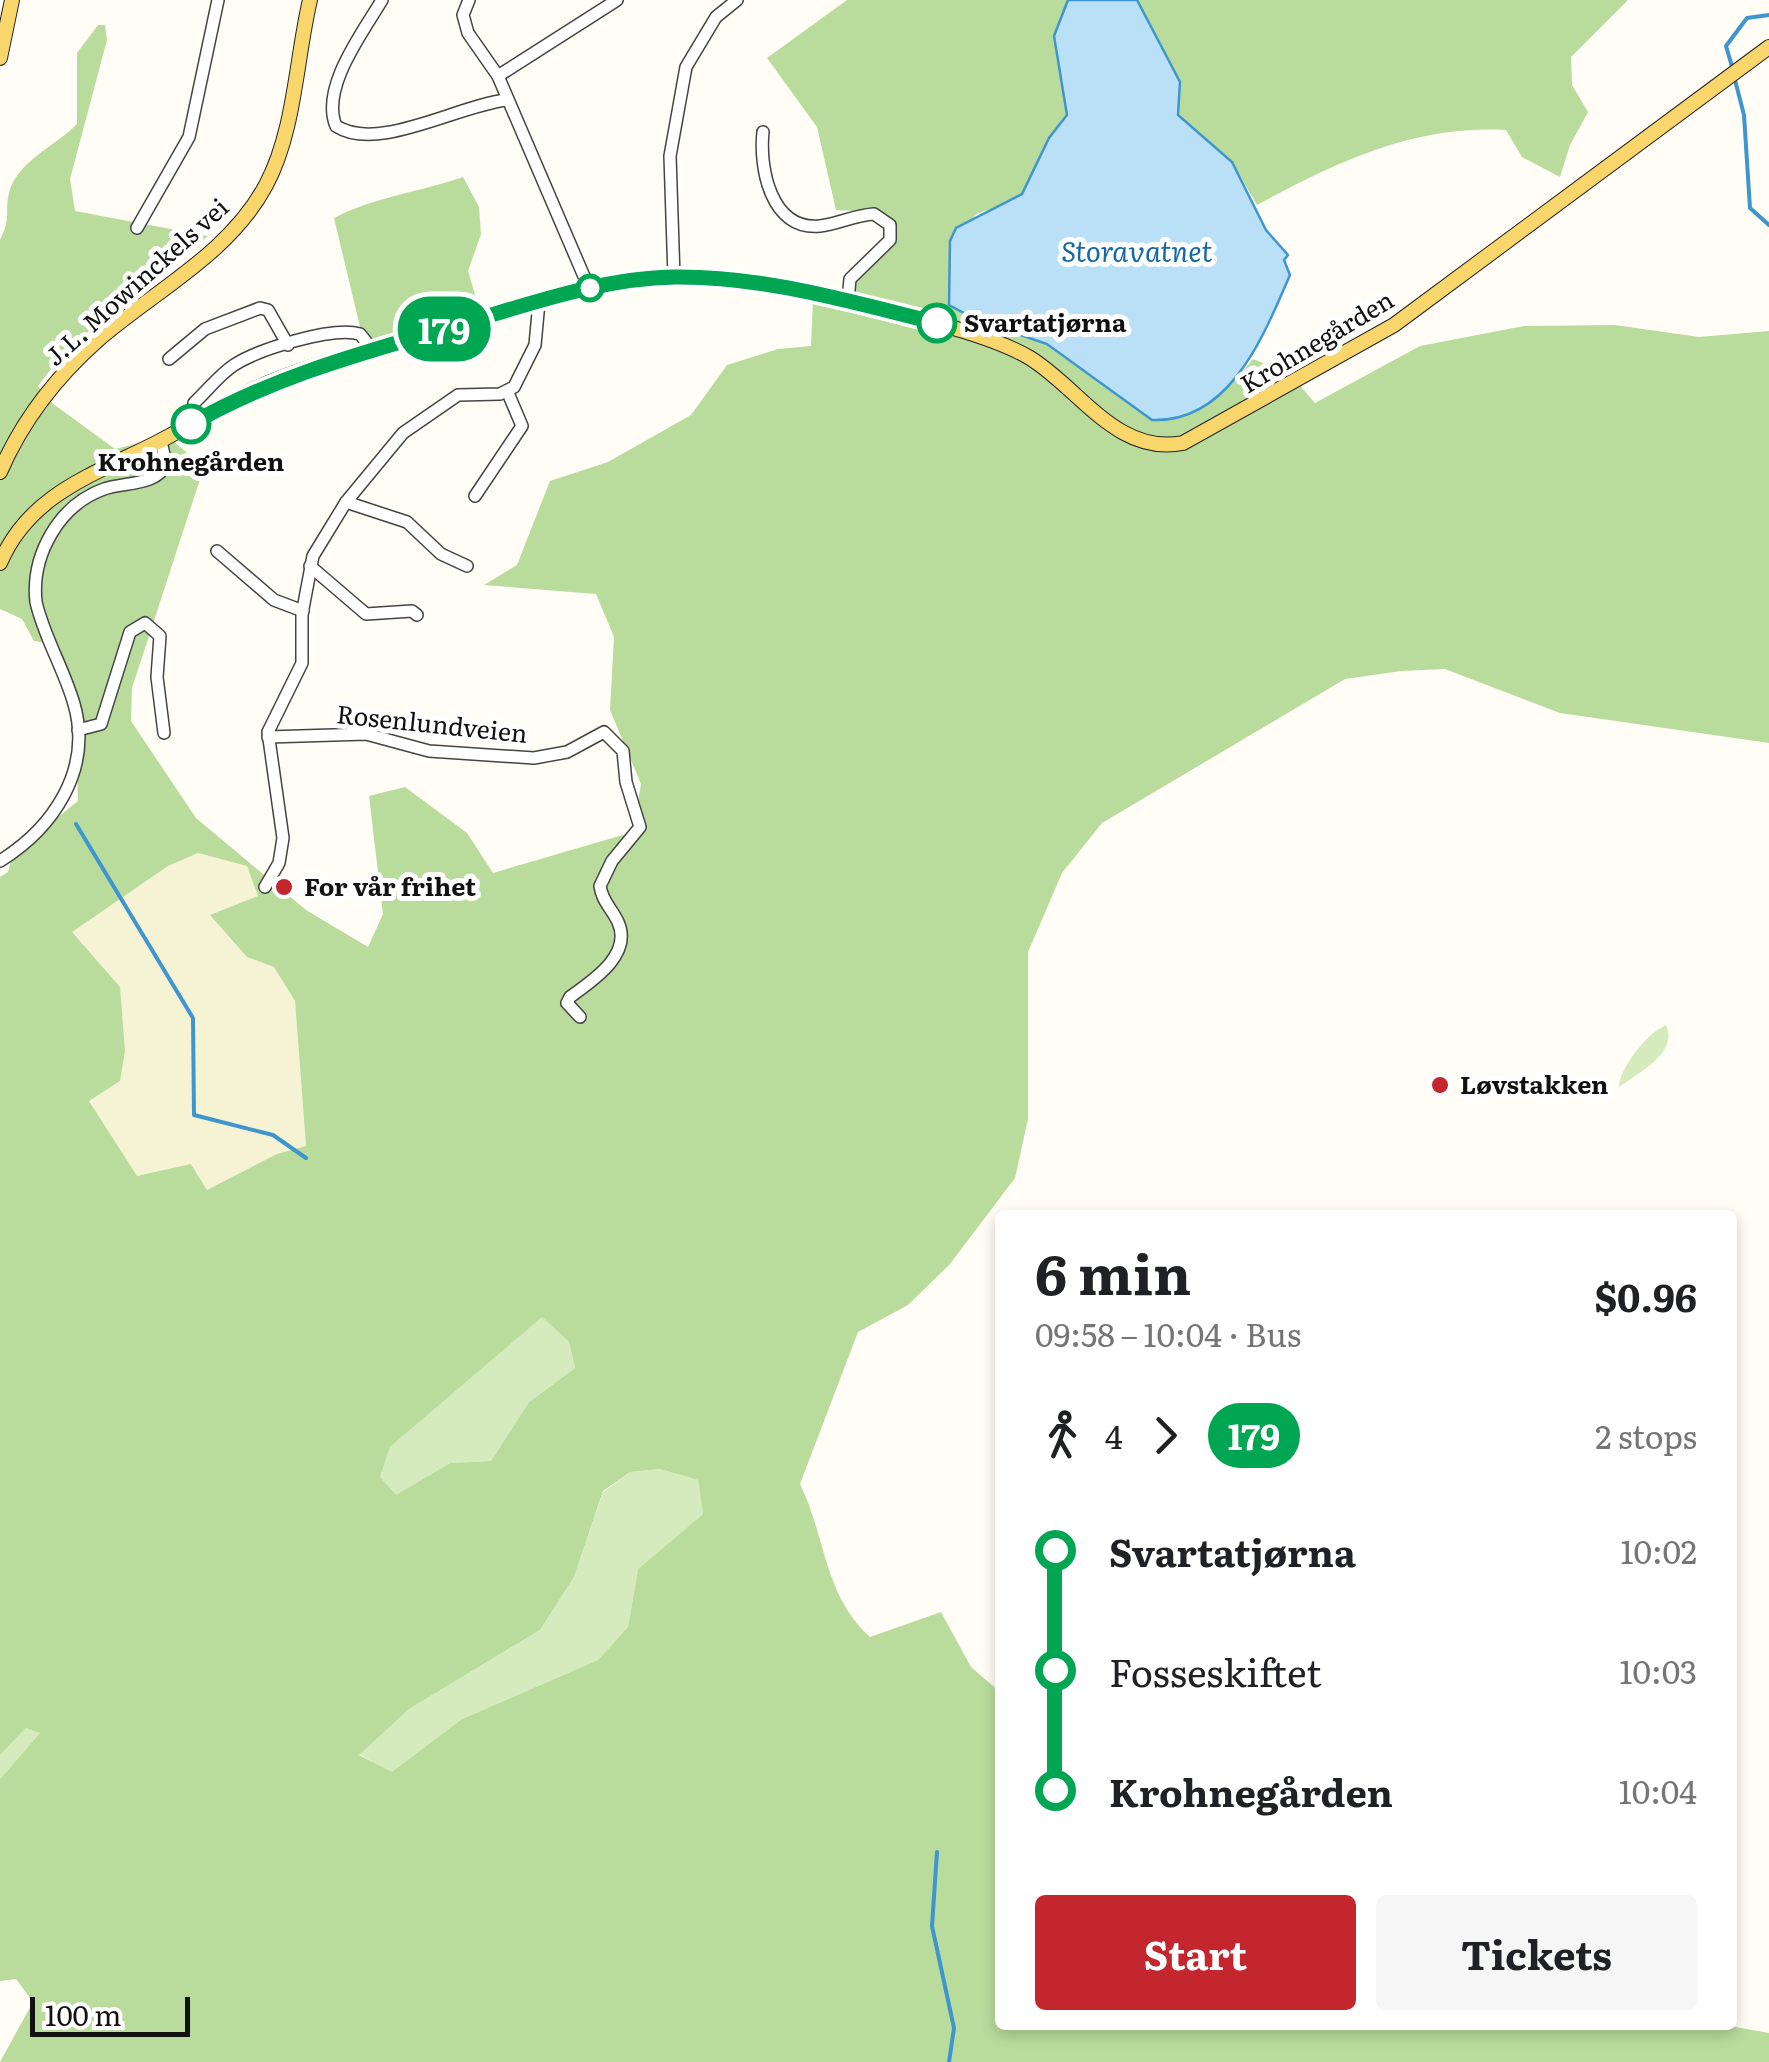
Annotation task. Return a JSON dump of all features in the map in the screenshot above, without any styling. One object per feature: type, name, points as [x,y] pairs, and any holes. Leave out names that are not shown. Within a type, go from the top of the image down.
[{"type":"main road","points":[[0,58],[12,0]]},
{"type":"main road","name":"J.L. Mowinckels vei","points":[[0,472],[22,426],[71,368],[98,340],[205,256],[248,213],[280,154],[310,0]]},
{"type":"main road","name":"Krohnegården","points":[[0,562],[22,527],[52,497],[81,477],[161,441],[274,381],[371,348],[589,288],[674,277],[757,282],[848,300],[1012,348],[1118,429],[1159,445],[1183,442],[1394,325],[1769,47]]},
{"type":"street","points":[[138,228],[189,136],[218,0]]},
{"type":"street","points":[[382,0],[336,86],[330,106],[336,126],[346,132],[380,136],[507,100]]},
{"type":"street","points":[[469,0],[463,14],[468,32],[498,76],[589,288]]},
{"type":"street","points":[[498,76],[616,0]]},
{"type":"street","points":[[674,277],[670,156],[686,67],[716,17],[737,0]]},
{"type":"street","points":[[763,132],[764,171],[776,203],[789,218],[820,226],[874,214],[890,225],[890,240],[850,278],[848,300]]},
{"type":"street","points":[[265,887],[279,863],[283,838],[268,736],[270,723],[302,663],[303,611],[310,566],[346,502],[396,439],[464,393],[508,393],[524,374],[536,345],[539,302]]},
{"type":"street","points":[[169,359],[206,329],[260,308],[268,310],[288,345]]},
{"type":"street","points":[[194,402],[234,365],[288,345],[338,330],[360,334],[371,348]]},
{"type":"street","points":[[476,496],[522,426],[508,393]]},
{"type":"street","points":[[0,862],[26,844],[57,809],[74,773],[76,708],[36,602],[41,557],[57,524],[84,498],[151,479],[164,471],[167,458],[161,441]]},
{"type":"street","points":[[346,502],[407,522],[441,554],[467,566]]},
{"type":"street","points":[[217,551],[274,600],[303,611]]},
{"type":"street","points":[[310,566],[366,614],[412,610],[417,615]]},
{"type":"street","points":[[78,730],[101,724],[130,632],[145,623],[160,636],[157,676],[164,733]]},
{"type":"street","name":"Rosenlundveien","points":[[268,736],[366,734],[430,750],[534,758],[567,752],[604,732],[615,740],[623,750],[626,782],[640,827],[620,849],[600,886],[619,924],[620,939],[612,961],[570,997],[570,1008],[580,1018]]},
{"type":"shaded area","points":[[198,853],[247,866],[259,896],[211,915],[247,957],[274,966],[295,1001],[306,1146],[207,1190],[191,1164],[137,1176],[94,1113],[72,931],[168,866]]},
{"type":"green space","points":[[847,0],[1068,0],[1054,36],[1067,115],[1049,138],[1022,194],[1012,203],[978,213],[950,241],[949,305],[977,320],[1047,344],[1152,420],[1195,409],[1233,381],[1253,359],[1289,373],[1315,403],[1420,346],[1524,326],[1615,325],[1699,337],[1769,331],[1769,743],[1560,713],[1445,669],[1401,671],[1345,679],[1102,823],[1062,873],[1028,952],[1028,1119],[1015,1178],[950,1264],[908,1305],[858,1332],[800,1484],[834,1585],[855,1621],[870,1637],[941,1612],[971,1667],[995,1688],[995,2030],[1737,2027],[1769,2033],[1769,2062],[0,2062],[33,2002],[16,1979],[0,1981],[0,1779],[40,1733],[26,1728],[0,1755],[0,877],[8,872],[13,853],[78,801],[76,728],[47,643],[34,641],[22,619],[0,609],[0,240],[13,182],[28,163],[77,124],[77,53],[98,25],[105,25],[107,40],[70,179],[75,211],[208,236],[58,360],[38,386],[52,403],[115,449],[167,436],[204,467],[132,688],[131,721],[196,818],[306,910],[368,947],[383,914],[369,796],[405,787],[467,833],[493,873],[633,832],[641,784],[610,710],[614,637],[596,594],[484,585],[517,565],[550,481],[608,462],[691,415],[727,365],[778,349],[811,346],[813,301],[848,287],[897,232],[873,212],[836,210],[817,127],[767,58]],"holes":[[[198,853],[247,866],[258,896],[210,915],[247,957],[274,967],[295,1001],[306,1146],[277,1154],[207,1190],[191,1164],[137,1176],[89,1101],[120,1081],[125,1051],[120,987],[72,932],[168,866]],[[542,1317],[569,1342],[575,1368],[529,1402],[491,1461],[450,1463],[396,1495],[380,1477],[390,1447]],[[660,1469],[698,1480],[703,1514],[638,1569],[628,1627],[598,1660],[462,1719],[392,1772],[359,1755],[409,1709],[540,1630],[574,1577],[603,1491],[630,1472]]]},
{"type":"green space","points":[[1137,0],[1628,0],[1571,57],[1572,85],[1588,112],[1570,145],[1560,177],[1522,157],[1506,130],[1472,130],[1407,140],[1377,150],[1317,174],[1257,205],[1232,162],[1178,115],[1180,82]]},
{"type":"green space","points":[[463,177],[479,207],[481,234],[468,271],[476,298],[473,327],[367,356],[334,218]]},
{"type":"green space","points":[[1666,1025],[1667,1045],[1662,1053],[1619,1087],[1636,1052]]},
{"type":"green space","points":[[541,1316],[569,1342],[575,1368],[529,1402],[491,1461],[450,1463],[395,1496],[380,1477],[390,1447]]},
{"type":"green space","points":[[660,1469],[698,1480],[703,1514],[638,1569],[628,1627],[598,1660],[462,1719],[392,1773],[359,1754],[409,1709],[540,1630],[574,1577],[603,1492],[630,1472]]},
{"type":"green space","points":[[27,1727],[40,1733],[0,1779],[0,1755]]},
{"type":"water","name":"Storavatnet","points":[[1068,0],[1137,0],[1180,82],[1178,115],[1232,162],[1266,230],[1288,255],[1284,260],[1290,275],[1269,323],[1241,371],[1203,407],[1180,417],[1152,420],[1047,344],[977,320],[949,305],[950,241],[956,228],[1022,194],[1049,138],[1067,115],[1054,36]]},
{"type":"waterway","points":[[1733,70],[1726,46],[1747,18],[1769,15]]},
{"type":"waterway","points":[[1735,80],[1744,115],[1750,208],[1769,225]]},
{"type":"waterway","points":[[76,824],[193,1018],[194,1115],[273,1135],[306,1158]]},
{"type":"waterway","points":[[937,1852],[932,1926],[954,2028],[949,2062]]},
{"type":"bus line","name":"179","points":[[191,424],[274,381],[352,353],[607,284],[674,277],[757,282],[937,323]]},
{"type":"place","name":"Svartatjørna","points":[[937,323]]},
{"type":"place","name":"Krohnegården","points":[[191,424]]},
{"type":"place","name":"For vår frihet","points":[[284,887]]},
{"type":"place","name":"Løvstakken","points":[[1440,1085]]}]
